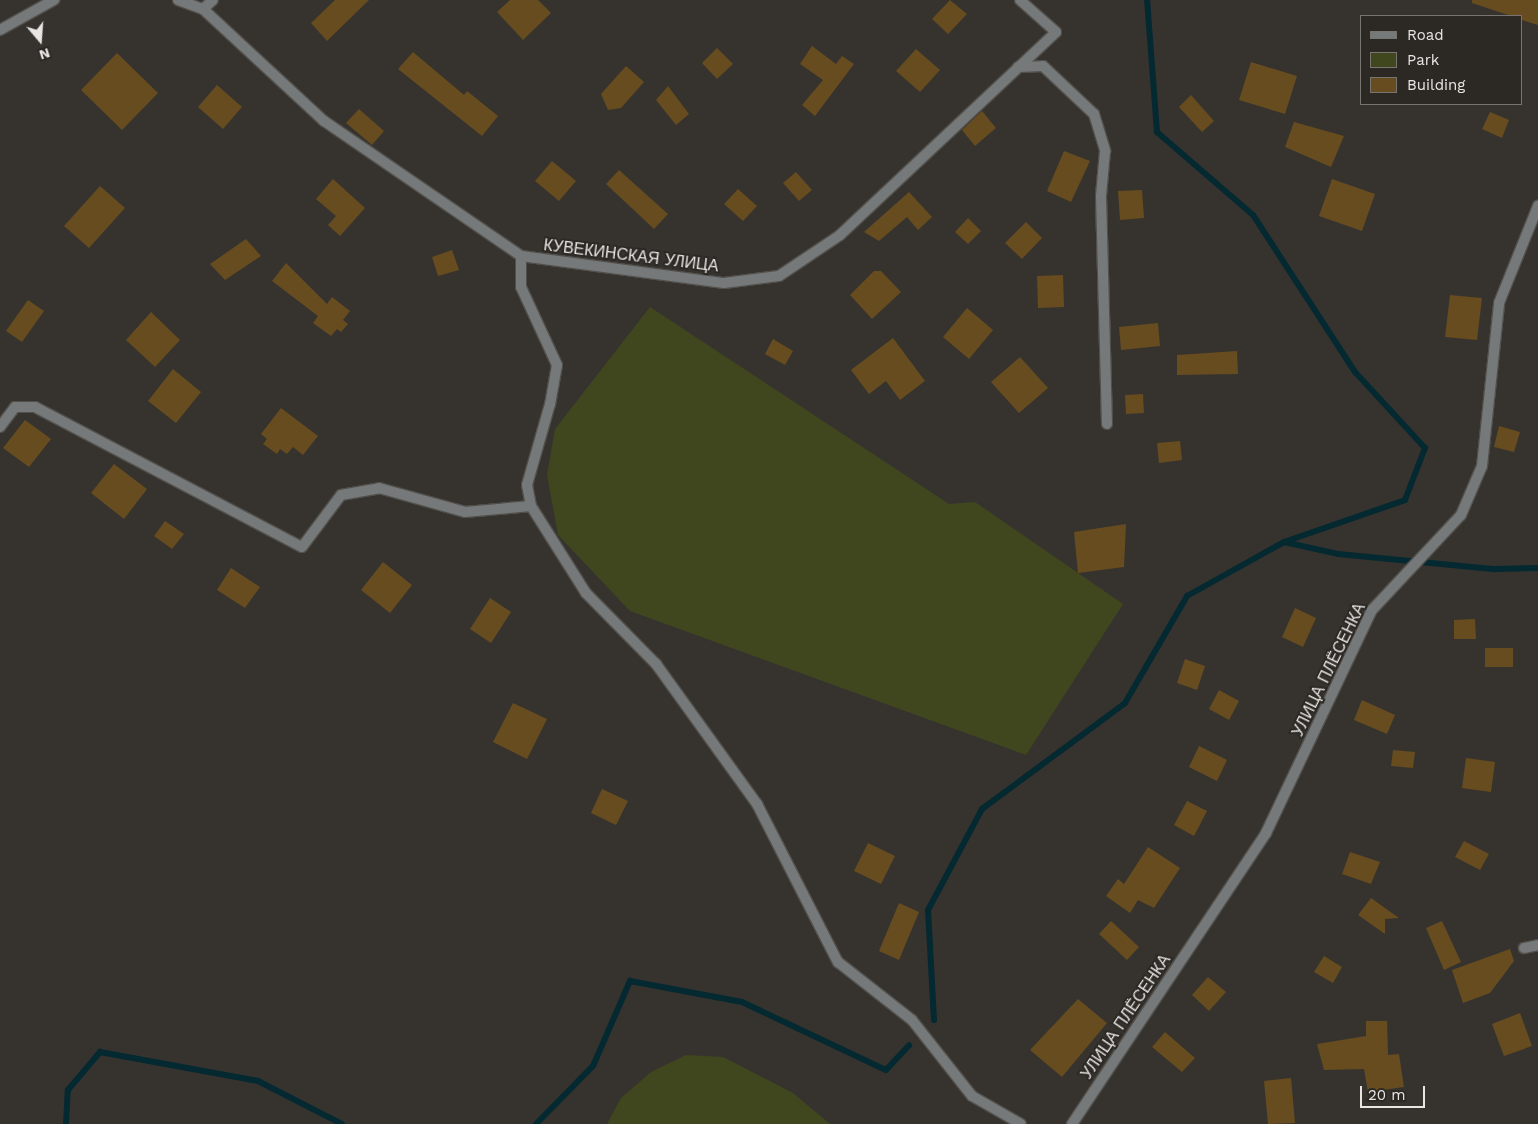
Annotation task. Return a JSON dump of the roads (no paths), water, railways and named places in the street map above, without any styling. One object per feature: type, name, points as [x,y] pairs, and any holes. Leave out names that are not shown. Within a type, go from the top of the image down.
[{"type":"street","points":[[0,30],[54,0]]},
{"type":"street","name":"КУВЕКИНСКАЯ УЛИЦА","points":[[178,0],[203,9],[324,121],[521,256],[724,283],[779,276],[840,235],[1056,32],[1020,0]]},
{"type":"street","points":[[203,9],[213,0]]},
{"type":"street","points":[[1018,67],[1042,66],[1094,114],[1105,151],[1101,196],[1107,424]]},
{"type":"street","name":"УЛИЦА ПЛЁСЕНКА","points":[[1072,1124],[1266,834],[1372,610],[1461,515],[1482,466],[1499,303],[1538,206]]},
{"type":"street","points":[[521,256],[521,287],[557,364],[550,404],[527,485],[531,506],[586,594],[656,664],[758,804],[838,962],[912,1020],[972,1096],[1021,1124]]},
{"type":"street","points":[[0,427],[15,407],[35,407],[302,547],[341,494],[380,488],[465,512],[531,506]]},
{"type":"street","points":[[1524,948],[1538,945]]},
{"type":"waterway","points":[[934,1020],[928,910],[982,809],[1125,703],[1187,596],[1284,542],[1405,500],[1425,448],[1355,372],[1253,215],[1157,132],[1147,0]]},
{"type":"waterway","points":[[1284,542],[1338,554],[1495,569],[1538,568]]},
{"type":"waterway","points":[[536,1124],[593,1066],[630,981],[742,1002],[886,1070],[909,1045]]},
{"type":"waterway","points":[[66,1124],[68,1090],[100,1052],[258,1081],[342,1124]]}]
